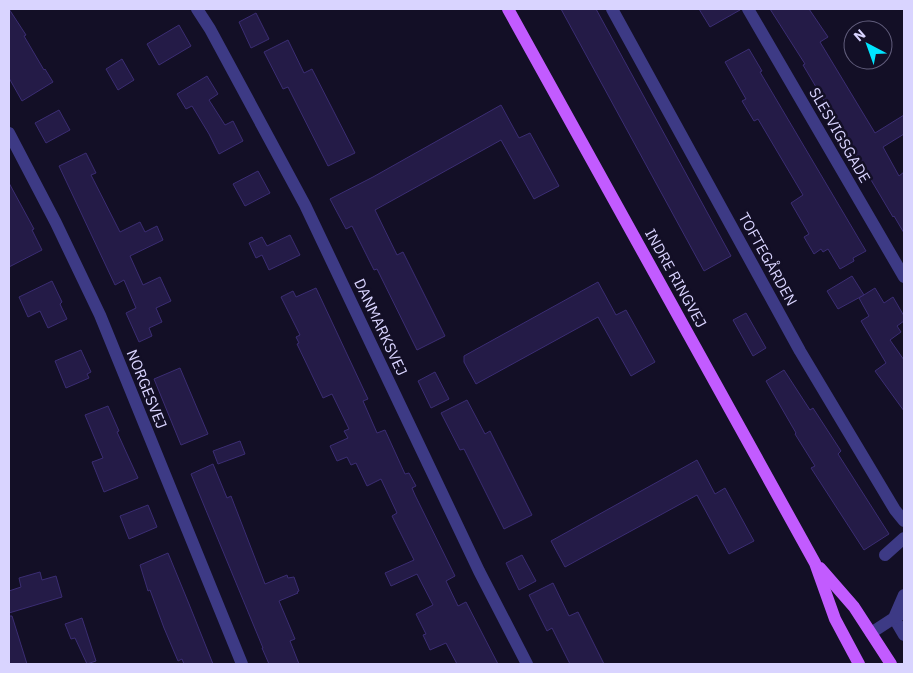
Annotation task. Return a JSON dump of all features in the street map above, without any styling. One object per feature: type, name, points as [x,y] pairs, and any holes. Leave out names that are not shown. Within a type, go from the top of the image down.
[{"type":"main road","name":"INDRE RINGVEJ","points":[[508,9],[815,563],[835,619],[859,664]]},
{"type":"main road","name":"INDRE RINGVEJ","points":[[815,563],[854,607],[890,664]]},
{"type":"street","name":"DANMARKSVEJ","points":[[197,9],[210,29],[305,205],[478,570],[527,664]]},
{"type":"street","name":"TOFTEGÅRDEN","points":[[612,9],[800,351],[895,510],[904,521]]},
{"type":"street","name":"SLESVIGSGADE","points":[[748,9],[904,277]]},
{"type":"street","name":"NORGESVEJ","points":[[9,133],[56,223],[100,315],[242,664]]},
{"type":"street","points":[[885,555],[904,538]]},
{"type":"street","points":[[904,595],[899,615],[904,635]]},
{"type":"street","points":[[871,633],[899,615]]},
{"type":"building","points":[[9,9],[26,35],[24,36],[44,70],[53,82],[22,101],[9,78]]},
{"type":"building","points":[[561,9],[596,9],[731,256],[704,271]]},
{"type":"building","points":[[699,9],[740,9],[740,10],[710,27]]},
{"type":"building","points":[[770,9],[809,9],[828,37],[820,42],[875,133],[904,115],[904,134],[883,147],[899,176],[904,172],[904,233],[803,65],[805,64]]},
{"type":"building","points":[[256,13],[269,39],[251,48],[239,22]]},
{"type":"building","points":[[179,25],[191,46],[159,65],[147,44]]},
{"type":"building","points":[[288,40],[304,73],[312,69],[355,153],[328,166],[288,87],[283,89],[264,52]]},
{"type":"building","points":[[749,49],[762,71],[760,72],[866,251],[853,258],[854,261],[840,269],[828,249],[823,252],[821,249],[814,254],[804,237],[809,234],[791,203],[803,195],[758,119],[754,121],[742,101],[746,99],[725,62]]},
{"type":"building","points":[[122,59],[134,80],[118,90],[106,69]]},
{"type":"building","points":[[207,76],[218,94],[209,100],[225,125],[233,121],[243,141],[219,154],[192,106],[186,109],[177,94]]},
{"type":"building","points":[[501,105],[519,138],[530,133],[559,186],[534,199],[501,140],[375,210],[397,255],[403,252],[445,336],[417,350],[377,269],[374,270],[352,226],[346,229],[330,199]]},
{"type":"building","points":[[59,110],[70,130],[46,143],[35,123]]},
{"type":"building","points":[[86,153],[96,173],[91,175],[120,232],[140,222],[145,232],[157,226],[163,240],[130,256],[143,285],[160,277],[171,301],[156,308],[162,322],[149,328],[152,336],[139,342],[126,313],[136,308],[124,280],[115,285],[59,166]]},
{"type":"building","points":[[258,171],[270,193],[245,206],[233,184]]},
{"type":"building","points":[[9,183],[34,229],[32,230],[42,250],[9,267]]},
{"type":"building","points":[[290,235],[300,255],[269,270],[262,255],[256,258],[249,243],[262,237],[267,246]]},
{"type":"building","points":[[852,276],[864,295],[838,309],[827,291]]},
{"type":"building","points":[[52,281],[62,302],[60,304],[67,319],[48,328],[40,311],[28,317],[19,297]]},
{"type":"building","points":[[598,282],[616,315],[626,310],[655,362],[631,376],[598,317],[476,384],[464,362],[464,356]]},
{"type":"building","points":[[316,288],[368,399],[363,401],[377,433],[385,430],[405,474],[409,473],[416,486],[412,488],[415,495],[455,576],[446,581],[458,606],[466,602],[498,664],[457,664],[446,643],[430,650],[423,635],[426,634],[416,614],[433,605],[417,574],[391,586],[385,573],[414,560],[392,516],[397,513],[381,479],[367,486],[356,463],[351,465],[347,457],[337,461],[330,446],[348,438],[344,431],[349,429],[332,394],[323,398],[297,344],[299,343],[296,337],[300,335],[281,297],[293,291],[296,297]]},
{"type":"building","points":[[875,288],[884,303],[893,297],[904,316],[904,321],[897,326],[901,332],[890,340],[904,360],[904,411],[875,371],[886,363],[861,321],[869,316],[859,298]]},
{"type":"building","points":[[746,313],[766,348],[753,356],[733,320]]},
{"type":"building","points":[[81,350],[91,372],[87,374],[89,378],[66,388],[55,361]]},
{"type":"building","points":[[180,368],[208,434],[181,445],[154,379]]},
{"type":"building","points":[[784,370],[810,410],[813,408],[841,451],[838,454],[889,534],[864,550],[811,468],[815,466],[766,381]]},
{"type":"building","points":[[435,372],[449,399],[431,408],[418,381]]},
{"type":"building","points":[[467,400],[485,434],[490,431],[532,515],[504,529],[464,449],[460,450],[441,413]]},
{"type":"building","points":[[108,406],[119,431],[117,432],[138,478],[104,492],[92,462],[103,458],[85,415]]},
{"type":"building","points":[[240,441],[245,454],[218,464],[213,451]]},
{"type":"building","points":[[697,460],[715,494],[725,488],[754,541],[729,554],[697,495],[565,567],[551,541]]},
{"type":"building","points":[[213,464],[227,498],[231,496],[265,584],[287,575],[288,578],[294,577],[298,593],[279,601],[295,639],[290,641],[299,664],[269,664],[262,648],[191,474]]},
{"type":"building","points":[[148,505],[157,527],[129,539],[120,516]]},
{"type":"building","points":[[168,553],[213,664],[184,664],[182,659],[178,661],[150,590],[148,591],[140,565]]},
{"type":"building","points":[[522,555],[536,581],[519,590],[506,563]]},
{"type":"building","points":[[40,572],[42,580],[56,576],[62,597],[9,613],[9,591],[21,587],[19,578]]},
{"type":"building","points":[[553,583],[569,616],[578,612],[604,664],[570,664],[552,628],[547,631],[529,595]]},
{"type":"building","points":[[9,616],[12,616],[27,664],[9,664]]},
{"type":"building","points":[[82,618],[96,661],[87,664],[75,638],[71,639],[65,624]]}]
